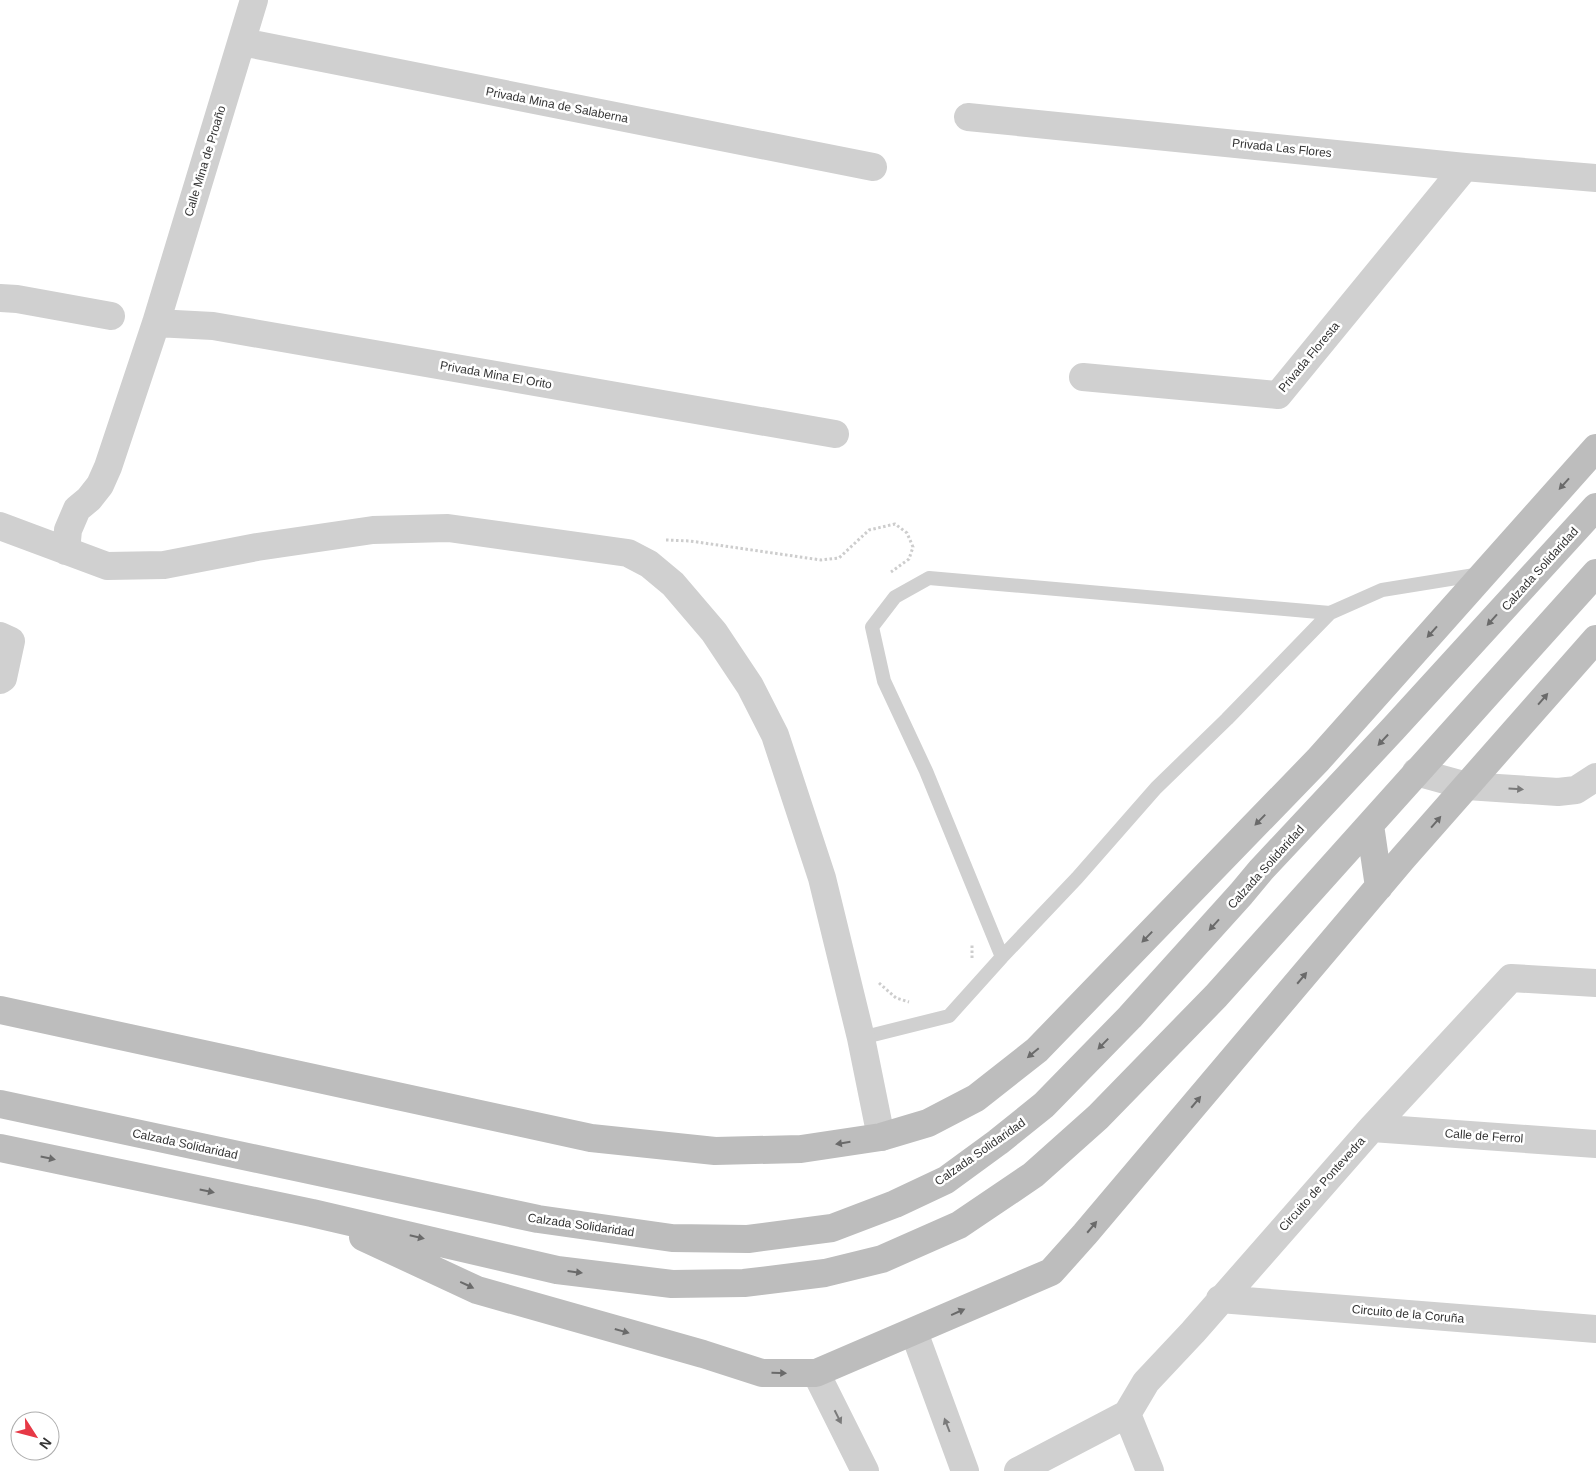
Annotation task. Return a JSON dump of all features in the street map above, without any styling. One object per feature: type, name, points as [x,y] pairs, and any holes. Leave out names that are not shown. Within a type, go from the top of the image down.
[{"type":"main road","points":[[0,1010],[591,1138],[715,1151],[801,1150],[881,1137],[928,1123],[976,1098],[1037,1050],[1318,760],[1596,448]]},
{"type":"main road","name":"Calzada Solidaridad","points":[[0,1104],[538,1219],[672,1238],[748,1239],[832,1228],[895,1204],[946,1180],[1044,1105],[1137,1010],[1261,870],[1400,722],[1596,507]]},
{"type":"main road","points":[[0,1148],[312,1213],[557,1270],[672,1284],[744,1283],[825,1273],[882,1259],[959,1225],[1033,1175],[1098,1116],[1216,996],[1596,573]]},
{"type":"main road","points":[[312,1213],[477,1290],[703,1354],[762,1373],[816,1373],[1051,1272],[1380,887],[1596,639]]},
{"type":"main road","points":[[1261,870],[1318,760]]},
{"type":"main road","points":[[1370,825],[1380,887]]},
{"type":"street","name":"Calle Mina de Proaño","points":[[66,551],[68,530],[77,509],[100,486],[108,467],[156,322],[254,0]]},
{"type":"street","name":"Privada Mina de Salaberna","points":[[242,42],[873,167]]},
{"type":"street","name":"Privada Las Flores","points":[[968,116],[1465,167],[1596,178]]},
{"type":"street","name":"Privada Floresta","points":[[1083,377],[1278,395],[1465,167]]},
{"type":"street","points":[[0,298],[18,299],[111,316]]},
{"type":"street","name":"Privada Mina El Orito","points":[[156,322],[213,326],[835,434]]},
{"type":"street","points":[[0,526],[106,566],[164,565],[257,547],[374,530],[448,528],[628,553],[649,564],[673,584],[714,632],[750,686],[775,735],[822,878],[861,1038],[881,1137]]},
{"type":"street","points":[[0,636],[11,641],[4,678],[0,680]]},
{"type":"street","points":[[1416,772],[1467,786],[1558,792],[1576,790],[1596,777]]},
{"type":"street","name":"Circuito de Pontevedra","points":[[1127,1414],[1146,1382],[1193,1332],[1372,1128],[1511,978],[1596,983]]},
{"type":"street","name":"Calle de Ferrol","points":[[1372,1128],[1596,1144]]},
{"type":"street","name":"Circuito de la Coruña","points":[[1220,1299],[1596,1329]]},
{"type":"street","points":[[914,1332],[964,1471]]},
{"type":"street","points":[[816,1373],[865,1471]]},
{"type":"street","points":[[1018,1471],[1127,1414],[1146,1470]]},
{"type":"lane","points":[[861,1038],[950,1016],[1002,957],[1077,878],[1156,788],[1227,719],[1330,613],[1382,590],[1484,574]]},
{"type":"lane","points":[[1002,957],[926,771],[884,681],[872,627],[895,597],[929,578],[1330,613]]},
{"type":"path","points":[[649,564],[658,546],[667,539],[821,560],[839,558],[869,530],[895,524],[907,533],[912,546],[909,559],[887,576]]},
{"type":"path","points":[[971,966],[972,942]]},
{"type":"path","points":[[877,982],[896,998],[911,1002]]}]
